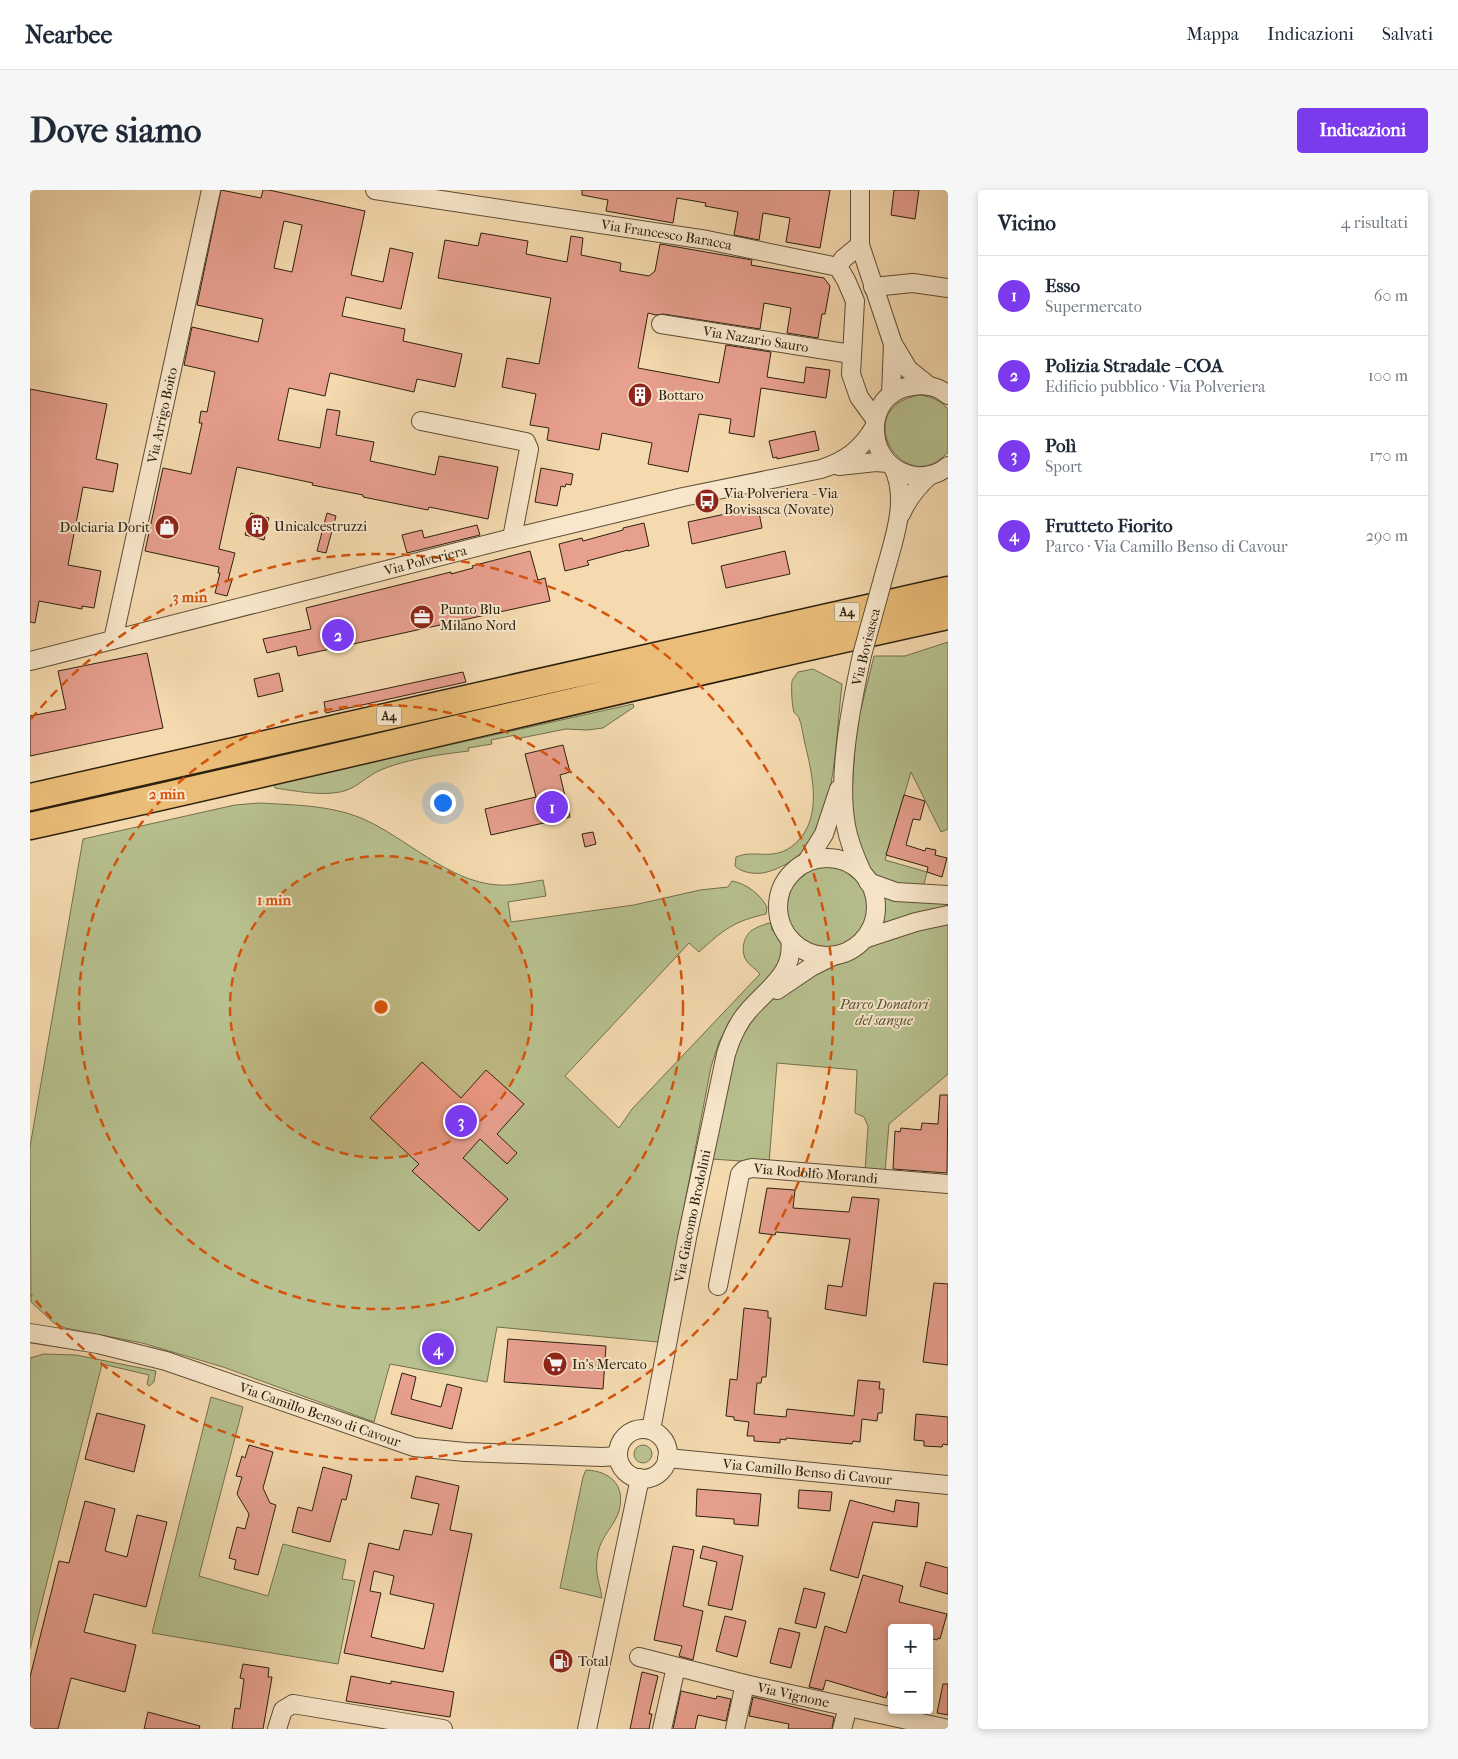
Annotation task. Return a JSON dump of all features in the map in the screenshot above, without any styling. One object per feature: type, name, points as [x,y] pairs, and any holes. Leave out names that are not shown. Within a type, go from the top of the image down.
[{"type":"highway","name":"A4","points":[[30,796],[948,590]]},
{"type":"highway","name":"A4","points":[[30,826],[159,798],[778,653],[948,616]]},
{"type":"street","name":"Via Arrigo Boito","points":[[113,640],[211,190]]},
{"type":"street","name":"Via Francesco Baracca","points":[[375,190],[707,240],[838,267]]},
{"type":"street","points":[[860,190],[860,245],[892,344],[908,368],[929,386]]},
{"type":"street","points":[[860,245],[843,259],[838,267],[855,301],[850,370],[859,397],[875,423]]},
{"type":"street","points":[[873,287],[918,284],[948,288]]},
{"type":"street","name":"Via Nazario Sauro","points":[[661,324],[851,354]]},
{"type":"street","points":[[889,396],[892,344]]},
{"type":"street","points":[[854,384],[863,392],[875,396],[889,396],[907,386],[920,384],[948,395]]},
{"type":"street","name":"Via Polveriera","points":[[821,469],[853,454],[868,437],[880,407],[889,396]]},
{"type":"street","points":[[421,421],[526,442],[529,449],[512,538]]},
{"type":"street","name":"Via Bovisasca","points":[[866,878],[853,852],[845,824],[843,774],[853,697],[862,655],[897,522],[901,492],[900,483],[877,447],[874,433],[875,423]]},
{"type":"street","name":"Via Polveriera","points":[[30,661],[512,538],[683,497],[821,469],[876,462],[890,465]]},
{"type":"street","points":[[890,465],[908,475],[921,476],[930,475],[948,466]]},
{"type":"street","name":"Via Bovisasca","points":[[897,522],[909,499],[930,475]]},
{"type":"street","name":"Via Bovisasca","points":[[806,863],[824,834],[843,774]]},
{"type":"street","points":[[866,878],[874,893],[875,917],[871,928],[864,938],[848,951],[833,956],[821,956],[799,947],[790,939],[781,924],[779,916],[779,900],[784,883],[790,875],[806,863],[815,860],[835,859],[850,865],[866,878],[896,892],[948,895]]},
{"type":"street","points":[[864,938],[916,922],[948,915]]},
{"type":"street","name":"Via Giacomo Brodolini","points":[[651,1430],[687,1238],[721,1074],[733,1035],[750,1009],[783,975],[790,956],[790,939]]},
{"type":"street","name":"Via Giacomo Brodolini","points":[[750,1009],[805,971],[833,956]]},
{"type":"street","name":"Via Rodolfo Morandi","points":[[718,1286],[740,1174],[744,1170],[752,1168],[948,1184]]},
{"type":"street","name":"Via Camillo Benso di Cavour","points":[[30,1333],[98,1344],[166,1361],[414,1447],[465,1452],[618,1456]]},
{"type":"street","points":[[637,1429],[651,1430],[662,1438],[666,1444],[667,1458],[658,1474],[640,1478],[628,1473],[623,1468],[618,1456],[618,1449],[625,1436],[637,1429]]},
{"type":"street","name":"Via Camillo Benso di Cavour","points":[[667,1458],[948,1486]]},
{"type":"street","points":[[587,1729],[640,1478]]},
{"type":"street","name":"Via Vignone","points":[[639,1657],[745,1684],[948,1728]]},
{"type":"street","points":[[662,1729],[676,1667]]},
{"type":"street","points":[[735,1729],[745,1684]]},
{"type":"street","points":[[277,1729],[283,1710],[293,1704],[443,1729]]},
{"type":"street","points":[[842,1729],[848,1707]]},
{"type":"green space","points":[[920,395],[936,399],[948,409],[948,452],[931,464],[915,466],[901,459],[890,447],[885,431],[887,416],[898,403]]},
{"type":"green space","points":[[948,642],[948,829],[941,832],[911,772],[885,860],[927,872],[924,884],[920,887],[883,881],[873,873],[861,856],[851,809],[859,717],[874,656],[905,656]]},
{"type":"green space","points":[[813,669],[842,684],[831,785],[823,818],[808,844],[791,861],[777,869],[763,873],[745,872],[735,866],[736,857],[784,851],[801,837],[808,825],[812,813],[813,785],[801,724],[799,717],[793,710],[792,684],[798,672]]},
{"type":"green space","points":[[633,704],[634,707],[603,728],[587,730],[566,729],[516,739],[515,735],[491,740],[492,744],[468,748],[469,751],[425,757],[393,765],[377,772],[352,788],[340,792],[308,793],[275,788],[274,784]]},
{"type":"green space","points":[[259,803],[324,808],[361,818],[378,826],[428,858],[462,876],[480,882],[504,885],[543,880],[546,896],[508,902],[511,922],[634,905],[700,890],[728,887],[732,881],[748,887],[764,902],[767,907],[766,914],[737,923],[699,952],[689,943],[565,1076],[619,1128],[632,1109],[760,974],[746,960],[743,947],[745,938],[751,931],[769,923],[771,924],[772,930],[780,938],[785,948],[786,957],[764,986],[730,1020],[719,1042],[711,1067],[658,1342],[497,1327],[487,1382],[390,1364],[374,1422],[223,1367],[142,1343],[65,1328],[54,1323],[31,1302],[30,1147],[83,839],[235,805]]},
{"type":"green space","points":[[827,866],[843,869],[856,878],[865,891],[868,907],[865,923],[856,936],[843,945],[827,948],[811,945],[798,936],[789,923],[786,907],[789,891],[798,878],[811,869]]},
{"type":"green space","points":[[884,896],[948,900],[948,909],[881,928],[885,912]]},
{"type":"green space","name":"Parco Donatori del sangue","points":[[948,919],[948,1074],[889,1124],[885,1172],[865,1171],[868,1126],[864,1117],[855,1113],[857,1070],[777,1063],[769,1163],[712,1159],[732,1061],[748,1025],[767,1004],[797,980],[853,956],[868,944]]},
{"type":"green space","points":[[44,1354],[76,1355],[156,1371],[154,1382],[149,1386],[147,1384],[149,1375],[102,1364],[30,1649],[30,1358]]},
{"type":"green space","points":[[211,1397],[243,1407],[199,1576],[268,1596],[283,1544],[346,1560],[342,1579],[355,1581],[338,1664],[152,1633]]},
{"type":"green space","points":[[639,1445],[647,1445],[652,1450],[650,1461],[639,1463],[634,1458],[634,1450]]},
{"type":"green space","points":[[586,1470],[602,1473],[614,1481],[618,1487],[621,1502],[617,1516],[602,1540],[598,1552],[597,1571],[602,1598],[560,1588]]},
{"type":"building","points":[[221,190],[261,198],[263,190],[269,190],[365,211],[351,275],[383,282],[390,248],[413,253],[401,309],[346,297],[342,316],[405,329],[403,341],[462,354],[455,387],[417,379],[414,392],[330,373],[325,396],[289,388],[278,440],[320,448],[327,409],[340,411],[336,435],[374,442],[370,461],[435,475],[439,456],[498,467],[488,519],[429,507],[428,510],[363,497],[363,495],[312,485],[313,483],[237,467],[219,549],[235,553],[228,580],[232,580],[227,596],[215,593],[220,573],[218,573],[219,567],[145,551],[163,468],[191,474],[202,423],[199,423],[201,411],[207,412],[215,372],[184,365],[192,327],[258,342],[263,319],[197,305]],"holes":[[[284,221],[302,225],[292,272],[274,268]]]},
{"type":"building","points":[[582,190],[830,190],[820,248],[786,242],[790,218],[763,213],[759,240],[734,235],[738,212],[705,206],[706,203],[677,198],[673,223],[606,211],[608,200],[582,195]]},
{"type":"building","points":[[894,190],[919,190],[915,219],[891,215]]},
{"type":"building","points":[[481,233],[528,241],[526,254],[567,262],[571,236],[583,238],[581,255],[621,263],[620,271],[649,276],[655,271],[660,244],[752,260],[751,265],[824,278],[830,286],[818,338],[787,333],[791,308],[764,303],[760,329],[648,313],[638,368],[719,383],[726,345],[771,352],[767,377],[804,383],[806,367],[830,370],[826,398],[761,388],[754,437],[729,433],[731,419],[699,414],[688,472],[648,464],[652,443],[602,433],[599,450],[547,440],[549,428],[530,425],[536,394],[502,387],[507,358],[539,364],[551,298],[438,278],[445,240],[478,246]]},
{"type":"building","points":[[30,389],[107,404],[96,459],[118,464],[113,492],[83,487],[68,565],[101,571],[94,608],[82,606],[82,609],[39,601],[35,623],[30,622]]},
{"type":"building","points":[[815,431],[819,450],[777,459],[777,457],[773,458],[769,441]]},
{"type":"building","points":[[541,468],[573,474],[571,485],[561,486],[557,506],[535,502]]},
{"type":"building","points":[[758,507],[762,528],[692,544],[688,522]]},
{"type":"building","name":"Unicalcestruzzi","points":[[251,513],[269,518],[264,540],[245,535]]},
{"type":"building","points":[[327,513],[336,516],[326,553],[317,551]]},
{"type":"building","points":[[644,523],[649,546],[587,561],[589,565],[565,571],[559,544],[582,538],[583,541]]},
{"type":"building","points":[[477,525],[480,535],[407,553],[402,535],[422,530],[424,538]]},
{"type":"building","points":[[530,551],[538,580],[545,578],[550,601],[298,656],[296,646],[267,653],[263,639],[311,629],[306,608],[451,572],[451,574],[473,568],[472,566]]},
{"type":"building","points":[[785,551],[790,574],[726,588],[721,566]]},
{"type":"building","points":[[147,653],[163,728],[30,756],[30,716],[66,709],[58,671]]},
{"type":"building","points":[[463,672],[466,682],[326,713],[324,702]]},
{"type":"building","points":[[279,673],[283,691],[258,697],[254,679]]},
{"type":"building","points":[[563,745],[570,772],[560,775],[570,817],[491,835],[485,809],[536,797],[525,754]]},
{"type":"building","points":[[904,795],[925,801],[920,820],[913,819],[906,845],[925,851],[926,848],[936,850],[935,855],[947,858],[942,877],[927,872],[928,867],[886,855]]},
{"type":"building","points":[[593,832],[596,844],[585,847],[582,834]]},
{"type":"building","points":[[422,1062],[461,1098],[486,1070],[524,1104],[497,1134],[517,1153],[507,1164],[480,1139],[463,1158],[508,1199],[479,1231],[412,1171],[419,1164],[370,1118]]},
{"type":"building","points":[[940,1095],[948,1095],[947,1173],[893,1169],[895,1131],[900,1132],[901,1128],[921,1130],[922,1123],[938,1124]]},
{"type":"building","points":[[767,1188],[795,1190],[793,1208],[849,1212],[852,1197],[879,1199],[866,1316],[825,1309],[828,1285],[842,1287],[850,1239],[776,1232],[775,1235],[759,1233]]},
{"type":"building","points":[[934,1283],[948,1284],[948,1365],[923,1362]]},
{"type":"building","points":[[744,1308],[768,1311],[768,1318],[771,1318],[766,1377],[762,1377],[761,1383],[757,1383],[754,1414],[786,1417],[787,1409],[854,1416],[858,1380],[880,1382],[879,1389],[884,1389],[882,1413],[878,1413],[877,1421],[862,1419],[860,1442],[853,1441],[852,1444],[786,1438],[786,1440],[780,1439],[780,1443],[754,1441],[754,1436],[747,1436],[749,1422],[734,1420],[734,1417],[726,1416],[730,1379],[737,1380]]},
{"type":"building","name":"In's Mercato","points":[[508,1339],[606,1346],[603,1389],[504,1382]]},
{"type":"building","points":[[402,1373],[416,1377],[411,1399],[441,1407],[447,1384],[462,1388],[452,1429],[391,1414]]},
{"type":"building","points":[[97,1413],[145,1425],[134,1472],[85,1459]]},
{"type":"building","points":[[916,1414],[948,1417],[948,1445],[943,1444],[942,1447],[924,1446],[924,1441],[914,1440]]},
{"type":"building","points":[[249,1445],[273,1452],[263,1488],[270,1503],[276,1505],[258,1575],[234,1569],[236,1560],[229,1558],[237,1527],[245,1529],[249,1514],[237,1494],[242,1477],[236,1476],[242,1456],[245,1458]]},
{"type":"building","points":[[323,1467],[352,1475],[346,1500],[342,1499],[330,1542],[292,1532],[298,1507],[312,1511]]},
{"type":"building","points":[[416,1476],[459,1486],[450,1530],[472,1534],[443,1672],[344,1653],[369,1543],[399,1550],[404,1530],[432,1535],[439,1504],[411,1498]],"holes":[[[374,1571],[394,1576],[390,1594],[434,1604],[424,1649],[371,1637],[381,1593],[370,1591]]]},
{"type":"building","points":[[697,1489],[761,1494],[758,1526],[734,1524],[734,1519],[696,1516]]},
{"type":"building","points":[[799,1490],[832,1492],[830,1511],[798,1508]]},
{"type":"building","points":[[850,1500],[894,1512],[896,1500],[919,1503],[917,1527],[873,1522],[858,1578],[830,1570]]},
{"type":"building","points":[[85,1501],[115,1509],[105,1551],[127,1557],[137,1515],[167,1522],[146,1607],[94,1594],[84,1632],[136,1645],[125,1692],[71,1678],[58,1729],[30,1729],[30,1677],[59,1561],[69,1563]]},
{"type":"building","points":[[673,1546],[694,1550],[683,1606],[703,1611],[693,1660],[679,1656],[682,1646],[654,1640]]},
{"type":"building","points":[[703,1546],[743,1556],[732,1610],[708,1605],[717,1562],[700,1558]]},
{"type":"building","points":[[926,1562],[948,1568],[948,1594],[920,1586]]},
{"type":"building","points":[[863,1575],[903,1586],[899,1602],[947,1614],[940,1639],[938,1638],[937,1640],[933,1639],[933,1624],[888,1624],[888,1692],[886,1698],[826,1680],[823,1690],[809,1687],[825,1626],[846,1633]]},
{"type":"building","points":[[804,1588],[825,1593],[816,1628],[795,1623]]},
{"type":"building","points":[[725,1616],[746,1621],[737,1657],[716,1651]]},
{"type":"building","points":[[779,1628],[800,1633],[791,1668],[770,1663]]},
{"type":"building","points":[[243,1664],[269,1668],[268,1677],[272,1677],[263,1729],[232,1729],[235,1708],[240,1709],[244,1679],[240,1678]]},
{"type":"building","points":[[642,1672],[658,1676],[649,1714],[652,1714],[649,1729],[630,1729]]},
{"type":"building","points":[[351,1676],[391,1684],[391,1681],[454,1692],[450,1717],[346,1701]]},
{"type":"building","points":[[943,1684],[948,1684],[948,1715],[937,1713]]},
{"type":"building","points":[[681,1691],[716,1699],[717,1696],[731,1699],[726,1721],[698,1715],[695,1729],[673,1729]]},
{"type":"building","points":[[753,1697],[834,1717],[832,1729],[788,1729],[789,1724],[749,1716]]},
{"type":"building","points":[[148,1712],[200,1726],[199,1729],[144,1729]]},
{"type":"place","name":"Bottaro","points":[[640,395]]},
{"type":"place","name":"Via Polveriera - Via Bovisasca (Novate)","points":[[707,501]]},
{"type":"place","name":"Unicalcestruzzi","points":[[257,526]]},
{"type":"place","name":"Dolciaria Dorit","points":[[167,527]]},
{"type":"place","name":"Punto Blu Milano Nord","points":[[422,617]]},
{"type":"place","name":"Polizia Stradale - COA","points":[[338,635]]},
{"type":"place","name":"Esso","points":[[552,807]]},
{"type":"place","name":"Polì","points":[[461,1121]]},
{"type":"place","name":"Frutteto Fiorito","points":[[438,1349]]},
{"type":"place","name":"In's Mercato","points":[[555,1364]]},
{"type":"place","name":"Total","points":[[561,1661]]}]
